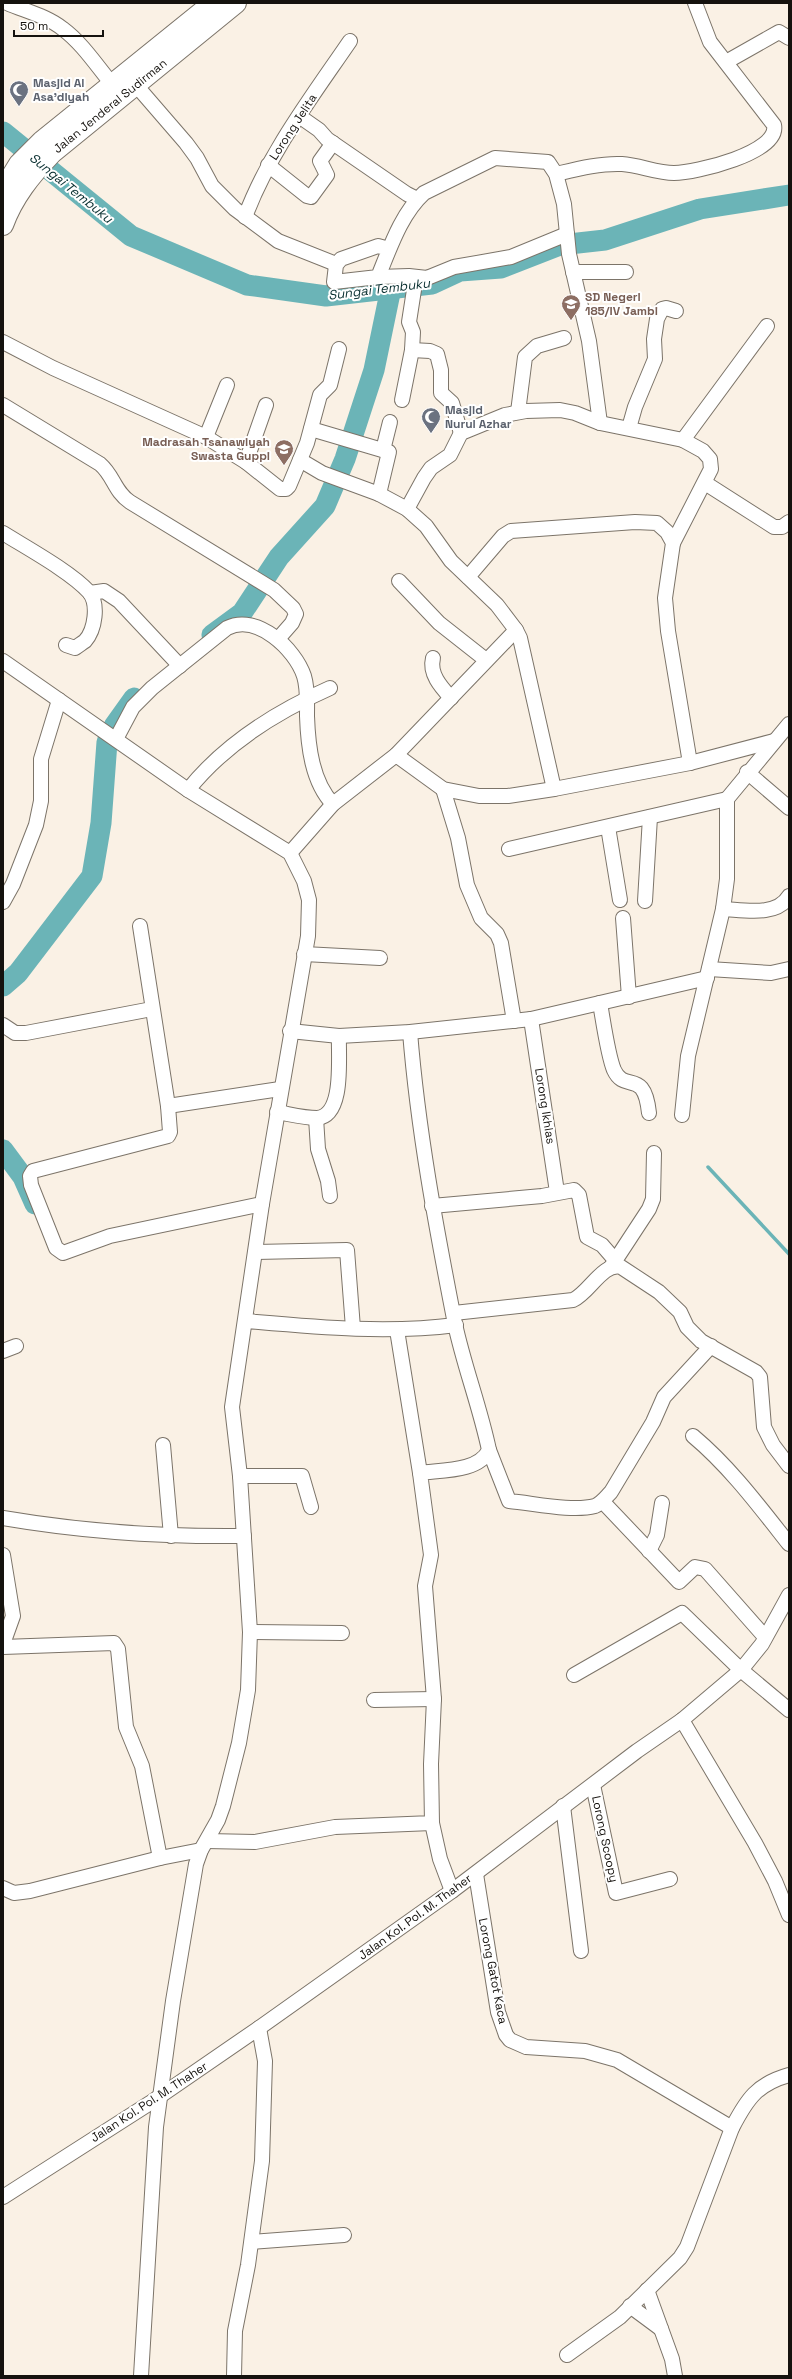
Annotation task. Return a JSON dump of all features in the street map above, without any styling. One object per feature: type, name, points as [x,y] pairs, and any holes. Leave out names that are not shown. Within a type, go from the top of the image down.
[{"type":"highway","name":"Jalan Jenderal Sudirman","points":[[3,190],[112,84],[213,3]]},
{"type":"highway","name":"Jalan Jenderal Sudirman","points":[[47,147],[135,84],[236,3]]},
{"type":"highway","name":"Jalan Jenderal Sudirman","points":[[3,225],[25,170]]},
{"type":"street","points":[[7,3],[45,18],[63,29],[91,58],[112,84]]},
{"type":"street","points":[[556,174],[600,165],[623,164],[673,173],[726,163],[764,143],[774,135],[774,125],[710,42],[695,3]]},
{"type":"street","points":[[726,62],[778,32],[789,38]]},
{"type":"street","name":"Lorong Jelita","points":[[240,213],[299,116],[350,41]]},
{"type":"street","points":[[135,84],[197,158],[212,186],[240,213],[278,241],[336,264]]},
{"type":"street","points":[[299,116],[333,143],[407,194],[417,199]]},
{"type":"street","points":[[268,165],[307,196],[311,197],[328,175],[320,161],[333,143]]},
{"type":"street","points":[[378,277],[399,227],[417,199],[424,193],[495,158],[548,162],[556,174],[564,204],[573,272],[589,341],[600,423]]},
{"type":"street","points":[[389,249],[378,246],[341,259],[336,264],[334,282],[378,277],[414,283],[454,267],[510,257],[568,243]]},
{"type":"street","points":[[573,272],[626,272]]},
{"type":"street","points":[[402,400],[412,350],[413,332],[409,322],[414,283]]},
{"type":"street","points":[[629,428],[637,402],[655,359],[654,340],[657,319],[662,309],[666,308],[676,311]]},
{"type":"street","points":[[683,440],[767,326]]},
{"type":"street","points":[[518,412],[525,357],[537,346],[564,338]]},
{"type":"street","points":[[3,342],[88,384],[206,437],[246,462],[283,490],[289,486],[300,460],[311,429],[320,395],[330,385],[339,349]]},
{"type":"street","points":[[412,350],[430,351],[437,354],[441,370],[441,393],[452,403],[461,433]]},
{"type":"street","points":[[206,437],[227,385]]},
{"type":"street","points":[[3,405],[100,464],[110,476],[120,495],[130,502],[254,576],[274,590],[293,608],[296,614],[292,623],[278,639]]},
{"type":"street","points":[[246,462],[266,405]]},
{"type":"street","points":[[407,510],[431,468],[450,455],[461,433],[505,414],[560,410],[575,413],[600,423],[683,440],[703,451],[710,459],[711,469],[673,543],[665,598],[668,630],[690,763]]},
{"type":"street","points":[[383,450],[390,422]]},
{"type":"street","points":[[311,429],[389,452],[390,454],[379,494]]},
{"type":"street","points":[[300,460],[341,480],[379,494],[407,510],[426,526],[451,560],[497,605],[516,630],[520,638],[554,789]]},
{"type":"street","points":[[704,483],[774,527],[782,527],[789,522]]},
{"type":"street","points":[[468,577],[503,536],[511,531],[520,529],[635,522],[657,523],[667,532],[673,543]]},
{"type":"street","points":[[3,533],[61,571],[90,593],[94,603],[95,616],[92,629],[85,641],[75,648],[66,645]]},
{"type":"street","points":[[399,581],[438,623],[486,660]]},
{"type":"street","points":[[90,593],[104,591],[119,601],[176,662]]},
{"type":"street","points":[[116,738],[133,707],[176,662],[233,625],[254,625],[278,639],[297,663],[304,676],[307,699],[308,734],[311,754],[322,790],[333,804]]},
{"type":"street","points":[[290,853],[333,804],[396,755],[516,630]]},
{"type":"street","points":[[433,658],[431,666],[434,675],[451,698]]},
{"type":"street","points":[[3,661],[116,738],[188,790],[290,853],[304,881],[309,900],[308,936],[280,1089],[232,1407],[240,1476],[250,1632],[248,1690],[244,1718],[223,1806],[204,1845],[194,1872],[156,2127],[144,2300],[141,2376]]},
{"type":"street","points":[[188,790],[198,778],[254,729],[307,699],[330,688]]},
{"type":"street","points":[[3,902],[8,880],[36,825],[41,801],[41,760],[59,700]]},
{"type":"street","points":[[682,1115],[688,1056],[723,909],[727,879],[727,799],[747,772],[789,724]]},
{"type":"street","points":[[396,755],[406,764],[443,789],[479,796],[508,796],[554,789],[690,763],[774,741]]},
{"type":"street","points":[[747,772],[789,808]]},
{"type":"street","points":[[443,789],[458,838],[467,885],[481,918],[497,934],[501,943],[514,1021]]},
{"type":"street","points":[[509,849],[727,799]]},
{"type":"street","points":[[645,901],[650,817]]},
{"type":"street","points":[[608,827],[620,900]]},
{"type":"street","points":[[723,909],[773,909],[783,904],[789,896]]},
{"type":"street","points":[[623,918],[629,997]]},
{"type":"street","points":[[140,926],[168,1106],[170,1132],[168,1136],[36,1170],[31,1174],[32,1185],[57,1251],[63,1253],[110,1236],[262,1204]]},
{"type":"street","points":[[304,954],[380,958]]},
{"type":"street","points":[[290,1031],[339,1036],[410,1032],[531,1019],[629,997],[708,974],[771,973],[789,969]]},
{"type":"street","points":[[600,1004],[614,1070],[621,1079],[637,1083],[643,1089],[647,1098],[649,1113]]},
{"type":"street","points":[[3,1025],[16,1033],[26,1033],[152,1009]]},
{"type":"street","name":"Lorong Ikhlas","points":[[531,1019],[557,1192]]},
{"type":"street","points":[[410,1032],[414,1080],[432,1206],[455,1319],[489,1450],[509,1501],[574,1507],[594,1506],[603,1502],[653,1422],[664,1397],[711,1346]]},
{"type":"street","points":[[277,1112],[316,1118],[330,1113],[337,1095],[339,1036]]},
{"type":"street","points":[[168,1106],[280,1089]]},
{"type":"street","points":[[316,1118],[318,1149],[328,1181],[330,1196]]},
{"type":"street","points":[[246,1321],[397,1330],[573,1300],[584,1294],[613,1263],[650,1209],[653,1199],[654,1153]]},
{"type":"street","points":[[432,1206],[542,1196],[574,1190],[578,1192],[587,1237],[602,1246],[613,1263],[659,1292],[683,1315],[691,1332],[711,1346],[756,1372],[760,1377],[764,1426],[773,1445],[789,1466]]},
{"type":"street","points":[[256,1252],[347,1250],[353,1328]]},
{"type":"street","points":[[397,1330],[431,1543],[430,1566],[425,1586],[434,1699],[430,1764],[432,1823],[440,1859],[452,1891]]},
{"type":"street","points":[[3,1352],[16,1346]]},
{"type":"street","points":[[692,1436],[713,1453],[734,1475],[789,1544]]},
{"type":"street","points":[[163,1445],[171,1536]]},
{"type":"street","points":[[420,1473],[473,1465],[486,1458],[489,1450]]},
{"type":"street","points":[[240,1476],[302,1476],[311,1507]]},
{"type":"street","points":[[603,1502],[679,1582],[695,1567],[705,1568],[765,1637]]},
{"type":"street","points":[[649,1551],[657,1535],[662,1503]]},
{"type":"street","points":[[3,1518],[64,1528],[171,1536],[244,1536]]},
{"type":"street","points":[[3,1555],[13,1616],[3,1644]]},
{"type":"street","name":"Jalan Kol. Pol. M. Thaher","points":[[3,2197],[160,2096],[259,2028],[476,1874],[563,1806],[637,1751],[682,1720],[741,1670],[765,1637],[789,1595]]},
{"type":"street","points":[[574,1675],[682,1613],[741,1670],[789,1710]]},
{"type":"street","points":[[250,1632],[342,1633]]},
{"type":"street","points":[[3,1647],[114,1643],[118,1649],[126,1727],[142,1766],[160,1858]]},
{"type":"street","points":[[374,1700],[434,1699]]},
{"type":"street","points":[[682,1720],[755,1843],[775,1881],[789,1916]]},
{"type":"street","name":"Lorong Scoopy","points":[[593,1785],[616,1893],[670,1879]]},
{"type":"street","points":[[563,1806],[581,1951]]},
{"type":"street","points":[[3,1888],[14,1893],[30,1891],[160,1858],[204,1845],[255,1842],[335,1828],[432,1823]]},
{"type":"street","name":"Lorong Gatot Kaca","points":[[476,1874],[498,2012],[506,2035],[510,2040],[526,2047],[585,2051],[617,2060],[732,2128]]},
{"type":"street","points":[[234,2376],[236,2324],[252,2242],[262,2161],[265,2061],[259,2028]]},
{"type":"street","points":[[567,2355],[620,2317],[670,2269],[687,2246],[732,2128],[742,2109],[769,2081],[789,2075]]},
{"type":"street","points":[[252,2242],[344,2235]]},
{"type":"street","points":[[647,2290],[675,2376]]},
{"type":"street","points":[[630,2306],[661,2330]]},
{"type":"waterway","name":"Sungai Tembuku","points":[[3,132],[131,236],[247,285],[326,296],[432,284],[460,271],[501,268],[560,245],[605,240],[700,209],[789,195]]},
{"type":"waterway","points":[[212,635],[242,613],[279,557],[325,506],[345,459],[374,370],[391,288]]},
{"type":"waterway","points":[[114,726],[134,698]]},
{"type":"waterway","points":[[3,986],[18,973],[92,876],[101,823],[107,742]]},
{"type":"waterway","points":[[3,1150],[23,1177],[35,1204]]},
{"type":"waterway","points":[[708,1167],[789,1254]]},
{"type":"place","name":"Masjid Al Asa'diyah","points":[[19,107]]},
{"type":"place","name":"SD Negeri 185/IV Jambi","points":[[571,321]]},
{"type":"place","name":"Masjid Nurul Azhar","points":[[431,434]]},
{"type":"place","name":"Madrasah Tsanawiyah Swasta Guppi","points":[[284,466]]}]
